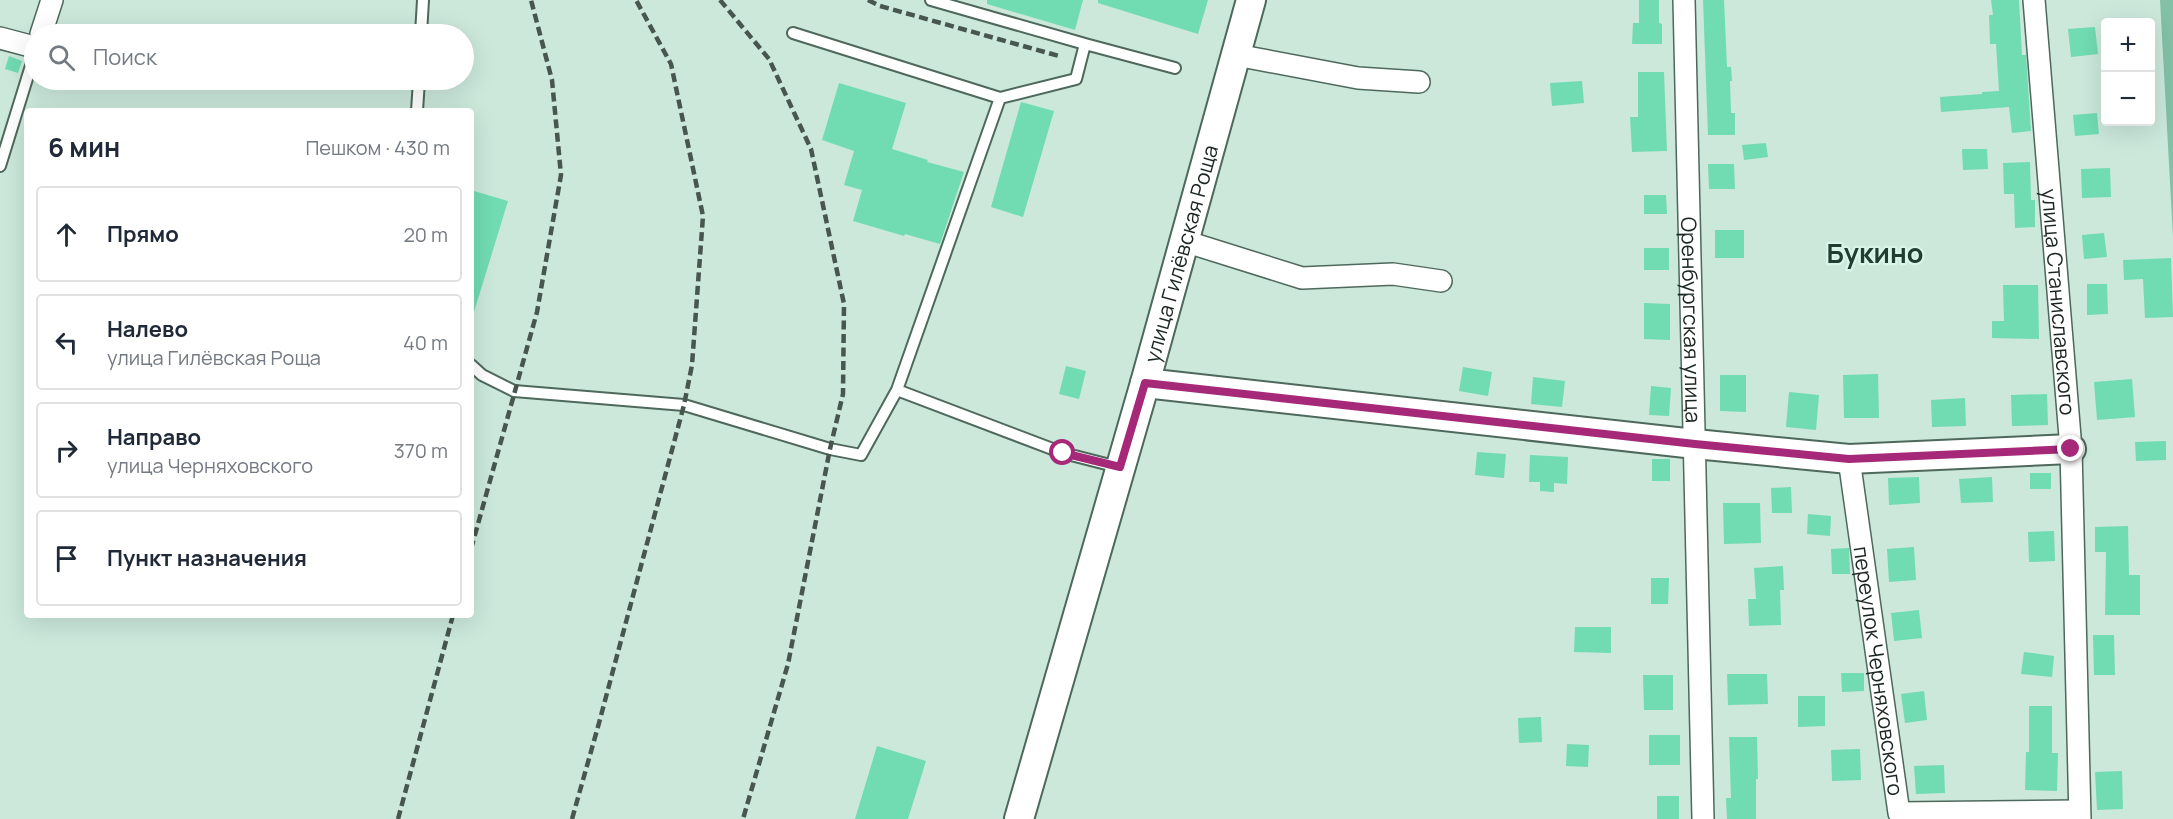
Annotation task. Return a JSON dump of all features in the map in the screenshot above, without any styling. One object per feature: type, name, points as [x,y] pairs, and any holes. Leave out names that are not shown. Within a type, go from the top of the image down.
[{"type":"street","points":[[44,24],[52,0]]},
{"type":"street","name":"улица Гилёвская Роща","points":[[1018,819],[1145,383],[1251,0]]},
{"type":"street","name":"Оренбургская улица","points":[[1684,0],[1703,819]]},
{"type":"street","name":"улица Станиславского","points":[[2034,0],[2071,449],[2079,815]]},
{"type":"street","points":[[0,38],[24,44]]},
{"type":"street","points":[[1236,55],[1358,78],[1419,82]]},
{"type":"street","points":[[1184,241],[1302,278],[1393,274],[1441,281]]},
{"type":"street","points":[[1145,383],[1849,459],[2071,449]]},
{"type":"street","name":"переулок Черняховского","points":[[1849,459],[1896,816],[2079,815]]},
{"type":"lane","points":[[422,24],[423,0]]},
{"type":"lane","points":[[931,0],[1174,68]]},
{"type":"lane","points":[[793,33],[1000,98],[1076,79],[1085,44]]},
{"type":"lane","points":[[0,166],[24,88]]},
{"type":"lane","points":[[417,108],[418,90]]},
{"type":"lane","points":[[474,368],[482,375],[514,391],[684,405],[830,449],[861,455],[897,390],[1000,98]]},
{"type":"lane","points":[[897,390],[1063,453],[1120,467]]},
{"type":"green space","points":[[2160,0],[2173,0],[2173,237]]},
{"type":"building","points":[[987,0],[1083,0],[1075,30],[987,4]]},
{"type":"building","points":[[1098,0],[1208,0],[1198,34],[1098,3]]},
{"type":"building","points":[[1639,0],[1659,0],[1662,44],[1632,44],[1633,23],[1639,23]]},
{"type":"building","points":[[1703,0],[1724,0],[1727,67],[1731,67],[1731,113],[1735,113],[1735,135],[1708,135]]},
{"type":"building","points":[[1991,0],[2019,0],[2022,55],[2026,55],[2031,131],[2012,133],[2009,107],[1941,112],[1940,97],[1999,91],[1996,44],[1990,44],[1989,15],[1993,15]]},
{"type":"building","points":[[2095,27],[2098,54],[2071,57],[2068,29]]},
{"type":"building","points":[[9,56],[22,61],[18,73],[5,69]]},
{"type":"building","points":[[1638,72],[1664,72],[1667,151],[1632,152],[1630,117],[1638,117]]},
{"type":"building","points":[[1582,81],[1584,103],[1552,106],[1550,83]]},
{"type":"building","points":[[839,83],[906,103],[892,149],[964,172],[940,244],[853,221],[862,190],[844,185],[854,151],[822,140]]},
{"type":"building","points":[[1021,102],[1054,111],[1023,217],[991,207]]},
{"type":"building","points":[[2097,113],[2099,134],[2075,136],[2073,115]]},
{"type":"building","points":[[1766,143],[1768,157],[1744,160],[1742,145]]},
{"type":"building","points":[[1962,149],[1987,149],[1988,169],[1963,170]]},
{"type":"building","points":[[2030,162],[2031,200],[2035,200],[2035,227],[2015,228],[2014,194],[2004,194],[2003,163]]},
{"type":"building","points":[[1708,164],[1734,164],[1735,189],[1709,189]]},
{"type":"building","points":[[2110,168],[2111,197],[2082,198],[2081,169]]},
{"type":"building","points":[[474,191],[508,201],[474,312]]},
{"type":"building","points":[[1644,195],[1666,195],[1667,214],[1644,214]]},
{"type":"building","points":[[1715,230],[1744,230],[1744,258],[1715,258]]},
{"type":"building","points":[[2104,233],[2107,257],[2084,259],[2082,235]]},
{"type":"building","points":[[1644,248],[1669,248],[1669,270],[1644,270]]},
{"type":"building","points":[[2171,258],[2173,317],[2145,318],[2143,279],[2124,280],[2123,260]]},
{"type":"building","points":[[2087,284],[2107,284],[2108,314],[2087,315]]},
{"type":"building","points":[[2003,285],[2038,285],[2039,339],[1992,338],[1992,321],[2004,321]]},
{"type":"building","points":[[1644,303],[1670,304],[1670,340],[1644,339]]},
{"type":"building","points":[[1066,366],[1086,371],[1079,399],[1059,394]]},
{"type":"building","points":[[1463,367],[1492,372],[1488,396],[1459,391]]},
{"type":"building","points":[[1878,374],[1879,418],[1844,418],[1843,375]]},
{"type":"building","points":[[1720,375],[1746,375],[1746,412],[1720,411]]},
{"type":"building","points":[[1533,377],[1565,381],[1562,407],[1531,404]]},
{"type":"building","points":[[2132,379],[2135,417],[2097,420],[2094,382]]},
{"type":"building","points":[[1651,386],[1671,388],[1669,416],[1649,415]]},
{"type":"building","points":[[1789,392],[1819,395],[1816,430],[1786,427]]},
{"type":"building","points":[[2047,394],[2048,425],[2012,426],[2011,395]]},
{"type":"building","points":[[1965,398],[1966,426],[1932,427],[1931,400]]},
{"type":"building","points":[[2166,441],[2166,460],[2136,461],[2135,442]]},
{"type":"building","points":[[1477,452],[1506,454],[1504,478],[1475,475]]},
{"type":"building","points":[[1530,455],[1568,457],[1567,484],[1554,483],[1554,492],[1540,491],[1540,482],[1529,482]]},
{"type":"building","points":[[1652,459],[1670,459],[1670,481],[1652,481]]},
{"type":"building","points":[[2030,473],[2051,473],[2051,489],[2030,489]]},
{"type":"building","points":[[1919,477],[1920,503],[1889,505],[1888,478]]},
{"type":"building","points":[[1992,477],[1993,502],[1961,503],[1959,479]]},
{"type":"building","points":[[1791,487],[1792,513],[1772,513],[1771,488]]},
{"type":"building","points":[[1723,503],[1760,503],[1761,543],[1724,544]]},
{"type":"building","points":[[1808,514],[1831,516],[1830,536],[1807,534]]},
{"type":"building","points":[[2128,526],[2129,575],[2140,575],[2140,615],[2105,615],[2106,552],[2095,552],[2095,527]]},
{"type":"building","points":[[2054,531],[2055,561],[2029,562],[2028,532]]},
{"type":"building","points":[[1914,547],[1916,580],[1889,582],[1887,549]]},
{"type":"building","points":[[1849,548],[1850,574],[1832,574],[1831,549]]},
{"type":"building","points":[[1783,566],[1784,590],[1780,590],[1781,625],[1749,626],[1748,599],[1756,599],[1754,568]]},
{"type":"building","points":[[1651,578],[1669,578],[1668,604],[1651,604]]},
{"type":"building","points":[[1919,610],[1922,638],[1894,641],[1891,613]]},
{"type":"building","points":[[1575,627],[1611,627],[1611,653],[1574,652]]},
{"type":"building","points":[[2093,635],[2114,635],[2115,675],[2094,675]]},
{"type":"building","points":[[2024,652],[2054,656],[2052,677],[2021,674]]},
{"type":"building","points":[[1841,673],[1864,673],[1864,691],[1842,692]]},
{"type":"building","points":[[1727,674],[1767,674],[1768,704],[1728,705]]},
{"type":"building","points":[[1643,675],[1673,675],[1673,710],[1644,710]]},
{"type":"building","points":[[1924,691],[1927,720],[1905,723],[1901,694]]},
{"type":"building","points":[[1798,696],[1825,696],[1825,726],[1798,727]]},
{"type":"building","points":[[2029,706],[2052,706],[2052,753],[2058,753],[2057,791],[2025,790],[2026,752],[2029,752]]},
{"type":"building","points":[[1541,717],[1542,742],[1519,743],[1518,718]]},
{"type":"building","points":[[1649,735],[1680,735],[1680,765],[1649,765]]},
{"type":"building","points":[[1729,737],[1757,737],[1756,819],[1727,819],[1726,798],[1731,798]]},
{"type":"building","points":[[1567,744],[1589,745],[1588,767],[1566,766]]},
{"type":"building","points":[[877,746],[926,761],[908,819],[855,819]]},
{"type":"building","points":[[1860,749],[1861,780],[1832,781],[1831,750]]},
{"type":"building","points":[[1944,765],[1945,793],[1916,794],[1914,766]]},
{"type":"building","points":[[2122,771],[2123,809],[2097,810],[2095,772]]},
{"type":"building","points":[[1657,796],[1679,796],[1679,819],[1657,819]]},
{"type":"railway","points":[[474,538],[537,312],[561,175],[552,80],[531,0]]},
{"type":"railway","points":[[572,819],[684,405],[692,365],[703,216],[671,64],[636,0]]},
{"type":"railway","points":[[720,0],[769,59],[811,149],[844,304],[843,394],[788,664],[743,819]]},
{"type":"railway","points":[[868,0],[880,6],[1059,56]]},
{"type":"railway","points":[[398,819],[452,618]]},
{"type":"district","name":"Букино","points":[[1875,252]]},
{"type":"route","points":[[1063,453],[1120,467],[1145,383],[1849,459],[2071,449]]}]
